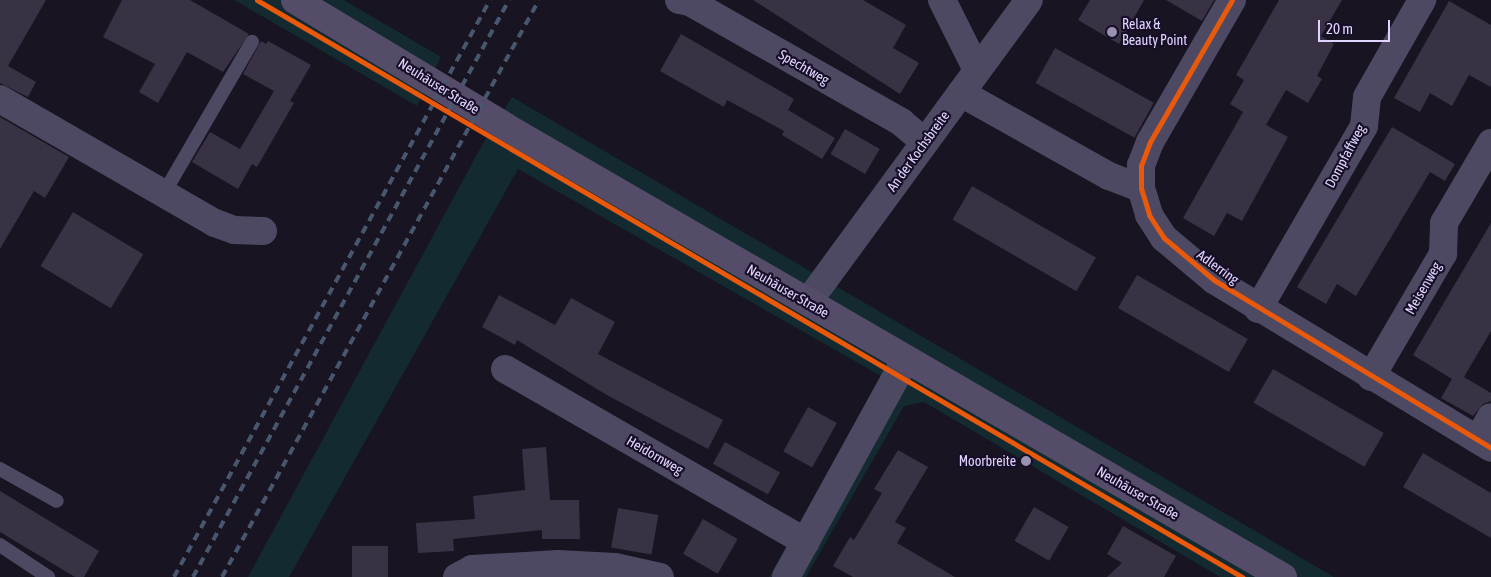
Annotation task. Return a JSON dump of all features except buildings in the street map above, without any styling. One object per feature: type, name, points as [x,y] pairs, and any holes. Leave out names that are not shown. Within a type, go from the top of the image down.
[{"type":"main road","name":"Neuhäuser Straße","points":[[295,0],[506,128],[1283,577]]},
{"type":"street","name":"Spechtweg","points":[[679,0],[690,2],[901,122],[925,142]]},
{"type":"street","points":[[942,0],[977,70]]},
{"type":"street","name":"An der Kochsbreite","points":[[808,302],[1029,0]]},
{"type":"street","name":"Adlerring","points":[[1232,0],[1150,142],[1141,165],[1141,188],[1149,215],[1164,238],[1214,280],[1371,377],[1487,435]]},
{"type":"street","name":"Dompfaffweg","points":[[1258,308],[1364,126],[1367,97],[1422,0]]},
{"type":"street","points":[[961,93],[1109,176],[1141,188]]},
{"type":"street","points":[[0,99],[215,223],[234,230],[263,231]]},
{"type":"street","name":"Meisenweg","points":[[1371,377],[1443,254],[1444,222],[1491,144]]},
{"type":"street","points":[[790,576],[806,542],[906,358]]},
{"type":"street","name":"Heidornweg","points":[[505,369],[806,542]]},
{"type":"street","points":[[457,577],[472,570],[558,564],[616,567],[660,577]]},
{"type":"lane","points":[[164,193],[252,42]]},
{"type":"lane","points":[[0,469],[57,501]]},
{"type":"lane","points":[[0,545],[48,577]]},
{"type":"green space","points":[[234,0],[344,0],[441,57],[417,106]]},
{"type":"green space","points":[[512,97],[1334,577],[1220,577],[924,402],[904,406],[806,577],[769,577],[881,376],[518,169],[289,577],[248,577],[481,147]]},
{"type":"railway","points":[[174,577],[490,0]]},
{"type":"railway","points":[[193,577],[509,0]]},
{"type":"railway","points":[[222,577],[539,0]]},
{"type":"cycle path","points":[[257,0],[1242,577]]},
{"type":"cycle path","points":[[1232,0],[1150,142],[1141,165],[1141,188],[1149,215],[1164,238],[1214,280],[1491,448]]},
{"type":"place","name":"Relax & Beauty Point","points":[[1112,32]]},
{"type":"place","name":"Moorbreite","points":[[1026,461]]}]
